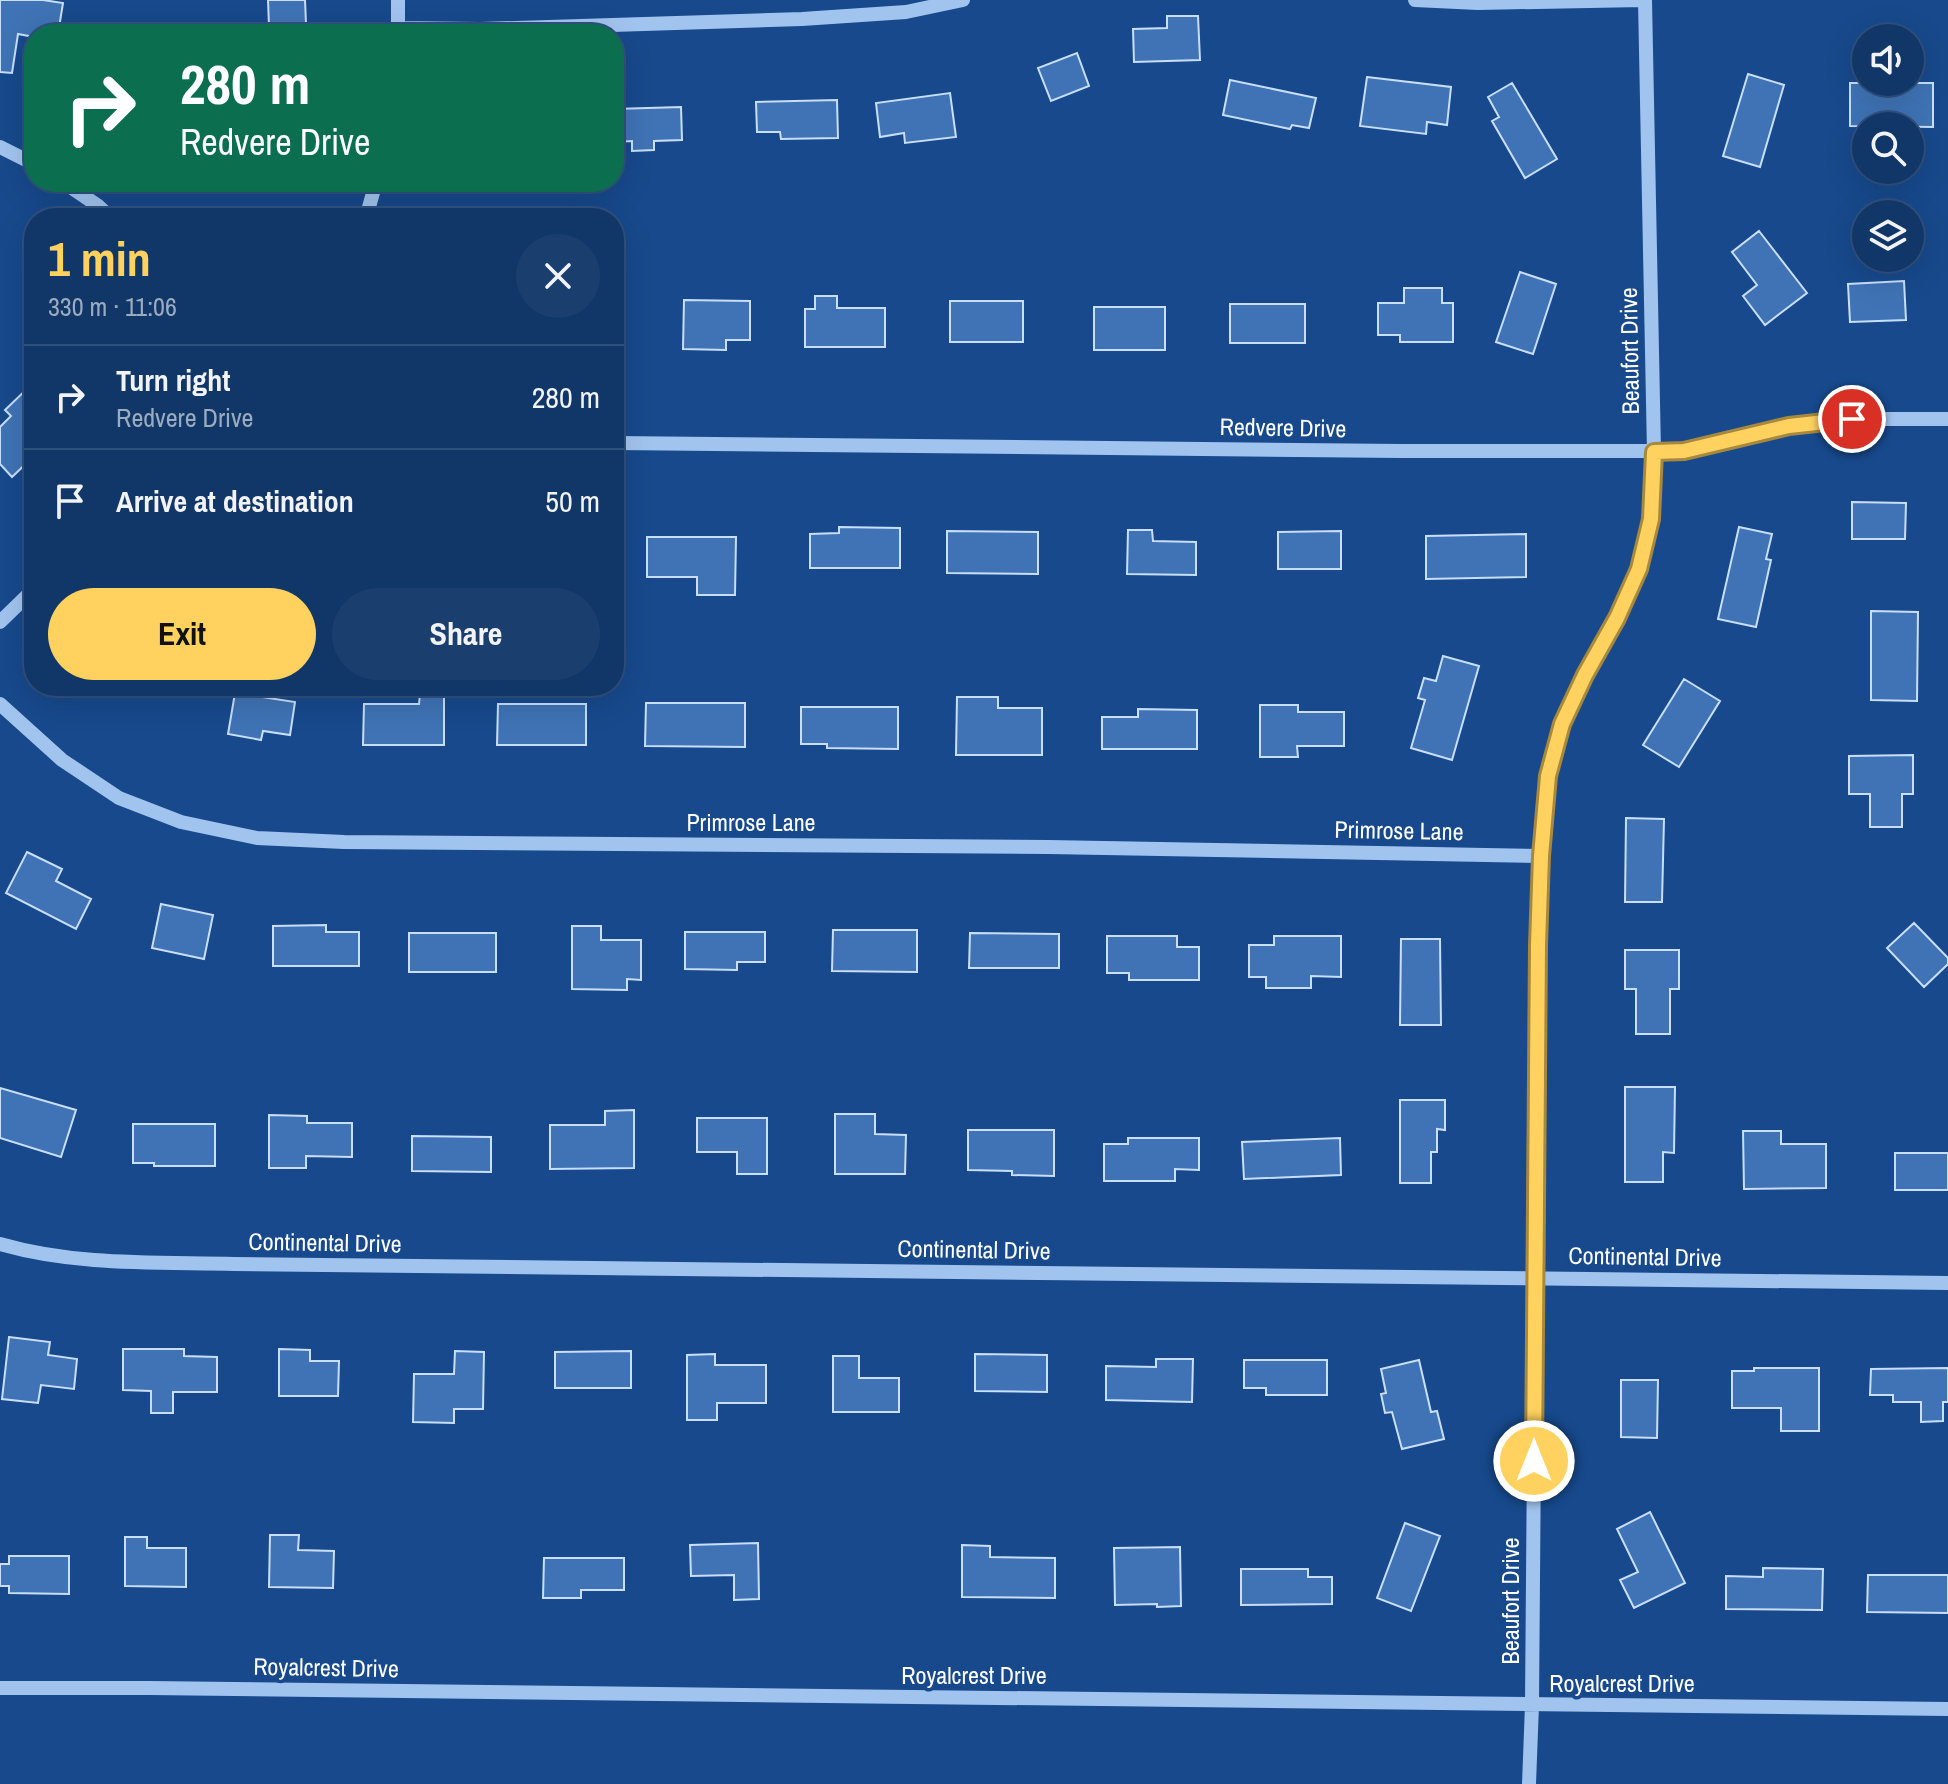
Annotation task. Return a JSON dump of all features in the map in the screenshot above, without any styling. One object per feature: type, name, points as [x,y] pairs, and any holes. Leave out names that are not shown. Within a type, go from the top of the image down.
[{"type":"street","points":[[398,0],[398,24]]},
{"type":"street","points":[[624,25],[906,12],[963,0]]},
{"type":"street","points":[[1415,0],[1478,3],[1644,0]]},
{"type":"street","name":"Beaufort Drive","points":[[1529,1784],[1541,856],[1548,776],[1562,724],[1639,569],[1651,519],[1654,452],[1644,0]]},
{"type":"street","points":[[0,147],[24,159]]},
{"type":"street","points":[[78,192],[100,208]]},
{"type":"street","name":"Redvere Drive","points":[[624,443],[1654,452],[1684,451],[1789,426],[1852,419],[1948,419]]},
{"type":"street","points":[[0,622],[24,599]]},
{"type":"street","name":"Primrose Lane","points":[[0,704],[62,760],[119,798],[181,822],[257,838],[344,842],[1017,847],[1541,856]]},
{"type":"street","name":"Continental Drive","points":[[0,1244],[55,1256],[98,1260],[234,1264],[1948,1283]]},
{"type":"street","name":"Royalcrest Drive","points":[[0,1688],[1948,1709]]},
{"type":"building","points":[[0,0],[63,3],[60,24],[24,24],[24,35],[18,34],[12,73],[0,72]]},
{"type":"building","points":[[268,0],[305,0],[306,24],[269,24]]},
{"type":"building","points":[[1167,16],[1198,16],[1200,60],[1134,62],[1133,29],[1167,28]]},
{"type":"building","points":[[1077,53],[1089,86],[1051,101],[1038,68]]},
{"type":"building","points":[[1748,74],[1784,85],[1760,167],[1723,156]]},
{"type":"building","points":[[1367,77],[1451,87],[1447,125],[1427,122],[1426,134],[1360,126]]},
{"type":"building","points":[[1230,80],[1316,98],[1309,128],[1292,125],[1290,129],[1223,115]]},
{"type":"building","points":[[1512,83],[1557,159],[1525,178],[1492,121],[1499,117],[1488,97]]},
{"type":"building","points":[[1850,83],[1852,96],[1924,96],[1924,83],[1933,83],[1933,127],[1924,127],[1924,112],[1852,112],[1850,126]]},
{"type":"building","points":[[950,93],[956,137],[905,143],[904,133],[880,137],[876,103]]},
{"type":"building","points":[[837,100],[838,138],[781,139],[780,132],[757,132],[756,102]]},
{"type":"building","points":[[681,107],[682,140],[654,141],[654,150],[632,151],[632,141],[624,141],[624,109]]},
{"type":"building","points":[[1759,231],[1807,293],[1765,325],[1743,296],[1757,285],[1732,252]]},
{"type":"building","points":[[1520,272],[1556,284],[1533,354],[1496,342]]},
{"type":"building","points":[[1904,281],[1906,320],[1850,322],[1848,284]]},
{"type":"building","points":[[1404,288],[1442,288],[1442,303],[1453,303],[1453,342],[1400,342],[1400,335],[1378,335],[1378,303],[1404,303]]},
{"type":"building","points":[[815,296],[837,296],[837,308],[885,308],[885,347],[805,347],[805,309],[815,309]]},
{"type":"building","points":[[684,300],[750,301],[750,340],[726,340],[726,350],[683,349]]},
{"type":"building","points":[[950,301],[1023,301],[1023,342],[950,342]]},
{"type":"building","points":[[1230,304],[1305,304],[1305,343],[1230,343]]},
{"type":"building","points":[[1094,307],[1165,307],[1165,350],[1094,350]]},
{"type":"building","points":[[24,392],[24,466],[12,477],[0,464],[0,427],[11,416],[5,410]]},
{"type":"building","points":[[1852,502],[1906,503],[1905,539],[1852,539]]},
{"type":"building","points":[[839,527],[900,528],[900,568],[810,568],[810,534],[839,533]]},
{"type":"building","points":[[1739,527],[1772,534],[1766,559],[1771,560],[1756,627],[1718,619]]},
{"type":"building","points":[[1128,530],[1152,530],[1153,541],[1196,542],[1196,575],[1127,574]]},
{"type":"building","points":[[947,531],[1038,532],[1038,574],[947,573]]},
{"type":"building","points":[[1341,531],[1341,569],[1278,569],[1278,532]]},
{"type":"building","points":[[1526,534],[1526,577],[1426,579],[1426,536]]},
{"type":"building","points":[[647,537],[736,537],[735,595],[697,595],[697,577],[647,577]]},
{"type":"building","points":[[1871,611],[1918,612],[1917,701],[1871,700]]},
{"type":"building","points":[[1443,656],[1479,666],[1452,760],[1411,748],[1425,700],[1418,698],[1424,678],[1436,681]]},
{"type":"building","points":[[1684,679],[1720,701],[1679,767],[1643,745]]},
{"type":"building","points":[[234,696],[295,702],[290,735],[263,731],[261,740],[228,734]]},
{"type":"building","points":[[420,696],[444,696],[444,745],[363,745],[364,704],[419,704]]},
{"type":"building","points":[[957,697],[998,697],[998,708],[1042,708],[1042,755],[956,755]]},
{"type":"building","points":[[646,703],[745,703],[745,747],[645,746]]},
{"type":"building","points":[[498,704],[586,704],[586,745],[497,745]]},
{"type":"building","points":[[1260,705],[1298,705],[1298,712],[1344,712],[1344,746],[1297,746],[1298,757],[1260,757]]},
{"type":"building","points":[[801,707],[898,707],[898,749],[827,748],[827,744],[801,744]]},
{"type":"building","points":[[1138,709],[1197,710],[1197,749],[1102,749],[1102,717],[1138,717]]},
{"type":"building","points":[[1913,755],[1913,794],[1902,794],[1902,827],[1870,827],[1870,794],[1849,794],[1849,756]]},
{"type":"building","points":[[1626,818],[1664,819],[1662,902],[1625,902]]},
{"type":"building","points":[[27,852],[62,869],[56,881],[91,899],[76,929],[6,893]]},
{"type":"building","points":[[161,904],[213,915],[204,959],[152,948]]},
{"type":"building","points":[[1914,923],[1948,958],[1948,964],[1924,987],[1887,948]]},
{"type":"building","points":[[326,925],[326,932],[359,932],[359,966],[273,966],[273,926]]},
{"type":"building","points":[[572,926],[601,926],[601,940],[641,940],[641,980],[627,979],[627,990],[572,989]]},
{"type":"building","points":[[833,930],[917,930],[917,972],[832,971]]},
{"type":"building","points":[[685,932],[765,932],[765,962],[737,962],[737,970],[685,969]]},
{"type":"building","points":[[409,933],[496,933],[496,972],[409,972]]},
{"type":"building","points":[[970,933],[1059,934],[1059,968],[969,968]]},
{"type":"building","points":[[1107,936],[1177,936],[1177,947],[1199,947],[1199,980],[1129,980],[1129,973],[1107,973]]},
{"type":"building","points":[[1274,936],[1341,936],[1341,977],[1311,976],[1311,988],[1266,988],[1266,977],[1249,977],[1249,945],[1274,945]]},
{"type":"building","points":[[1401,939],[1440,939],[1441,1025],[1400,1025]]},
{"type":"building","points":[[1625,950],[1679,950],[1679,989],[1670,989],[1670,1034],[1636,1034],[1636,989],[1625,989]]},
{"type":"building","points":[[1625,1087],[1675,1087],[1674,1153],[1663,1152],[1663,1182],[1625,1182]]},
{"type":"building","points":[[0,1088],[76,1110],[61,1157],[0,1138]]},
{"type":"building","points":[[1400,1100],[1445,1100],[1445,1130],[1437,1129],[1437,1152],[1431,1152],[1431,1183],[1400,1183]]},
{"type":"building","points":[[634,1110],[634,1168],[550,1169],[550,1125],[605,1125],[605,1111]]},
{"type":"building","points":[[835,1114],[875,1114],[875,1134],[906,1135],[905,1174],[835,1174]]},
{"type":"building","points":[[269,1115],[307,1116],[307,1123],[352,1123],[352,1157],[306,1156],[306,1168],[269,1168]]},
{"type":"building","points":[[697,1118],[767,1118],[767,1174],[737,1174],[737,1152],[697,1152]]},
{"type":"building","points":[[133,1124],[215,1124],[215,1166],[133,1163]]},
{"type":"building","points":[[968,1130],[1054,1130],[1054,1176],[968,1170]]},
{"type":"building","points":[[1743,1131],[1781,1131],[1781,1144],[1826,1144],[1826,1188],[1744,1189]]},
{"type":"building","points":[[412,1136],[491,1137],[491,1172],[412,1171]]},
{"type":"building","points":[[1128,1138],[1199,1138],[1199,1170],[1175,1169],[1175,1181],[1104,1181],[1104,1144],[1128,1144]]},
{"type":"building","points":[[1340,1138],[1341,1175],[1244,1179],[1242,1142]]},
{"type":"building","points":[[1895,1153],[1948,1153],[1948,1190],[1895,1190]]},
{"type":"building","points":[[9,1337],[50,1342],[48,1355],[77,1359],[74,1389],[41,1385],[38,1403],[2,1399]]},
{"type":"building","points":[[123,1349],[184,1349],[184,1356],[217,1357],[217,1392],[173,1392],[173,1413],[151,1413],[151,1391],[123,1390]]},
{"type":"building","points":[[279,1349],[310,1350],[310,1361],[339,1361],[338,1396],[279,1396]]},
{"type":"building","points":[[455,1351],[484,1352],[483,1409],[454,1409],[454,1423],[413,1422],[414,1374],[454,1374]]},
{"type":"building","points":[[631,1351],[631,1388],[555,1388],[555,1352]]},
{"type":"building","points":[[715,1354],[715,1365],[766,1365],[766,1403],[717,1403],[717,1420],[687,1420],[687,1355]]},
{"type":"building","points":[[975,1354],[1047,1355],[1047,1392],[975,1391]]},
{"type":"building","points":[[833,1356],[859,1356],[859,1378],[899,1378],[899,1412],[833,1412]]},
{"type":"building","points":[[1156,1359],[1193,1359],[1192,1402],[1106,1400],[1106,1366],[1156,1367]]},
{"type":"building","points":[[1244,1360],[1327,1360],[1327,1395],[1266,1395],[1266,1388],[1244,1388]]},
{"type":"building","points":[[1419,1360],[1431,1412],[1437,1411],[1444,1439],[1402,1449],[1392,1412],[1385,1413],[1381,1394],[1386,1393],[1381,1369]]},
{"type":"building","points":[[1754,1368],[1819,1368],[1819,1431],[1781,1431],[1781,1408],[1732,1408],[1732,1371],[1754,1371]]},
{"type":"building","points":[[1948,1368],[1948,1402],[1943,1402],[1943,1421],[1921,1422],[1921,1402],[1893,1402],[1893,1395],[1870,1395],[1871,1369]]},
{"type":"building","points":[[1621,1380],[1658,1380],[1657,1438],[1621,1437]]},
{"type":"building","points":[[1650,1512],[1685,1583],[1634,1608],[1620,1580],[1638,1572],[1617,1529]]},
{"type":"building","points":[[1405,1523],[1440,1536],[1411,1611],[1377,1598]]},
{"type":"building","points":[[270,1535],[299,1535],[298,1550],[334,1551],[333,1588],[269,1587]]},
{"type":"building","points":[[125,1537],[147,1537],[147,1548],[186,1548],[186,1587],[125,1586]]},
{"type":"building","points":[[758,1543],[759,1599],[734,1600],[734,1575],[691,1576],[690,1545]]},
{"type":"building","points":[[962,1545],[990,1546],[990,1557],[1055,1558],[1055,1598],[962,1597]]},
{"type":"building","points":[[1180,1547],[1181,1606],[1115,1605],[1114,1548]]},
{"type":"building","points":[[9,1556],[69,1556],[69,1594],[9,1593],[9,1586],[0,1586],[0,1564],[9,1564]]},
{"type":"building","points":[[544,1558],[624,1558],[624,1590],[581,1590],[581,1598],[543,1598]]},
{"type":"building","points":[[1763,1568],[1823,1569],[1822,1610],[1726,1609],[1726,1576],[1763,1577]]},
{"type":"building","points":[[1241,1569],[1308,1569],[1308,1577],[1332,1577],[1332,1604],[1241,1605]]},
{"type":"building","points":[[1868,1575],[1948,1575],[1948,1613],[1867,1612]]},
{"type":"route","points":[[1534,1461],[1541,856],[1548,776],[1562,724],[1639,569],[1651,519],[1654,452],[1684,451],[1789,426],[1852,419]]}]
